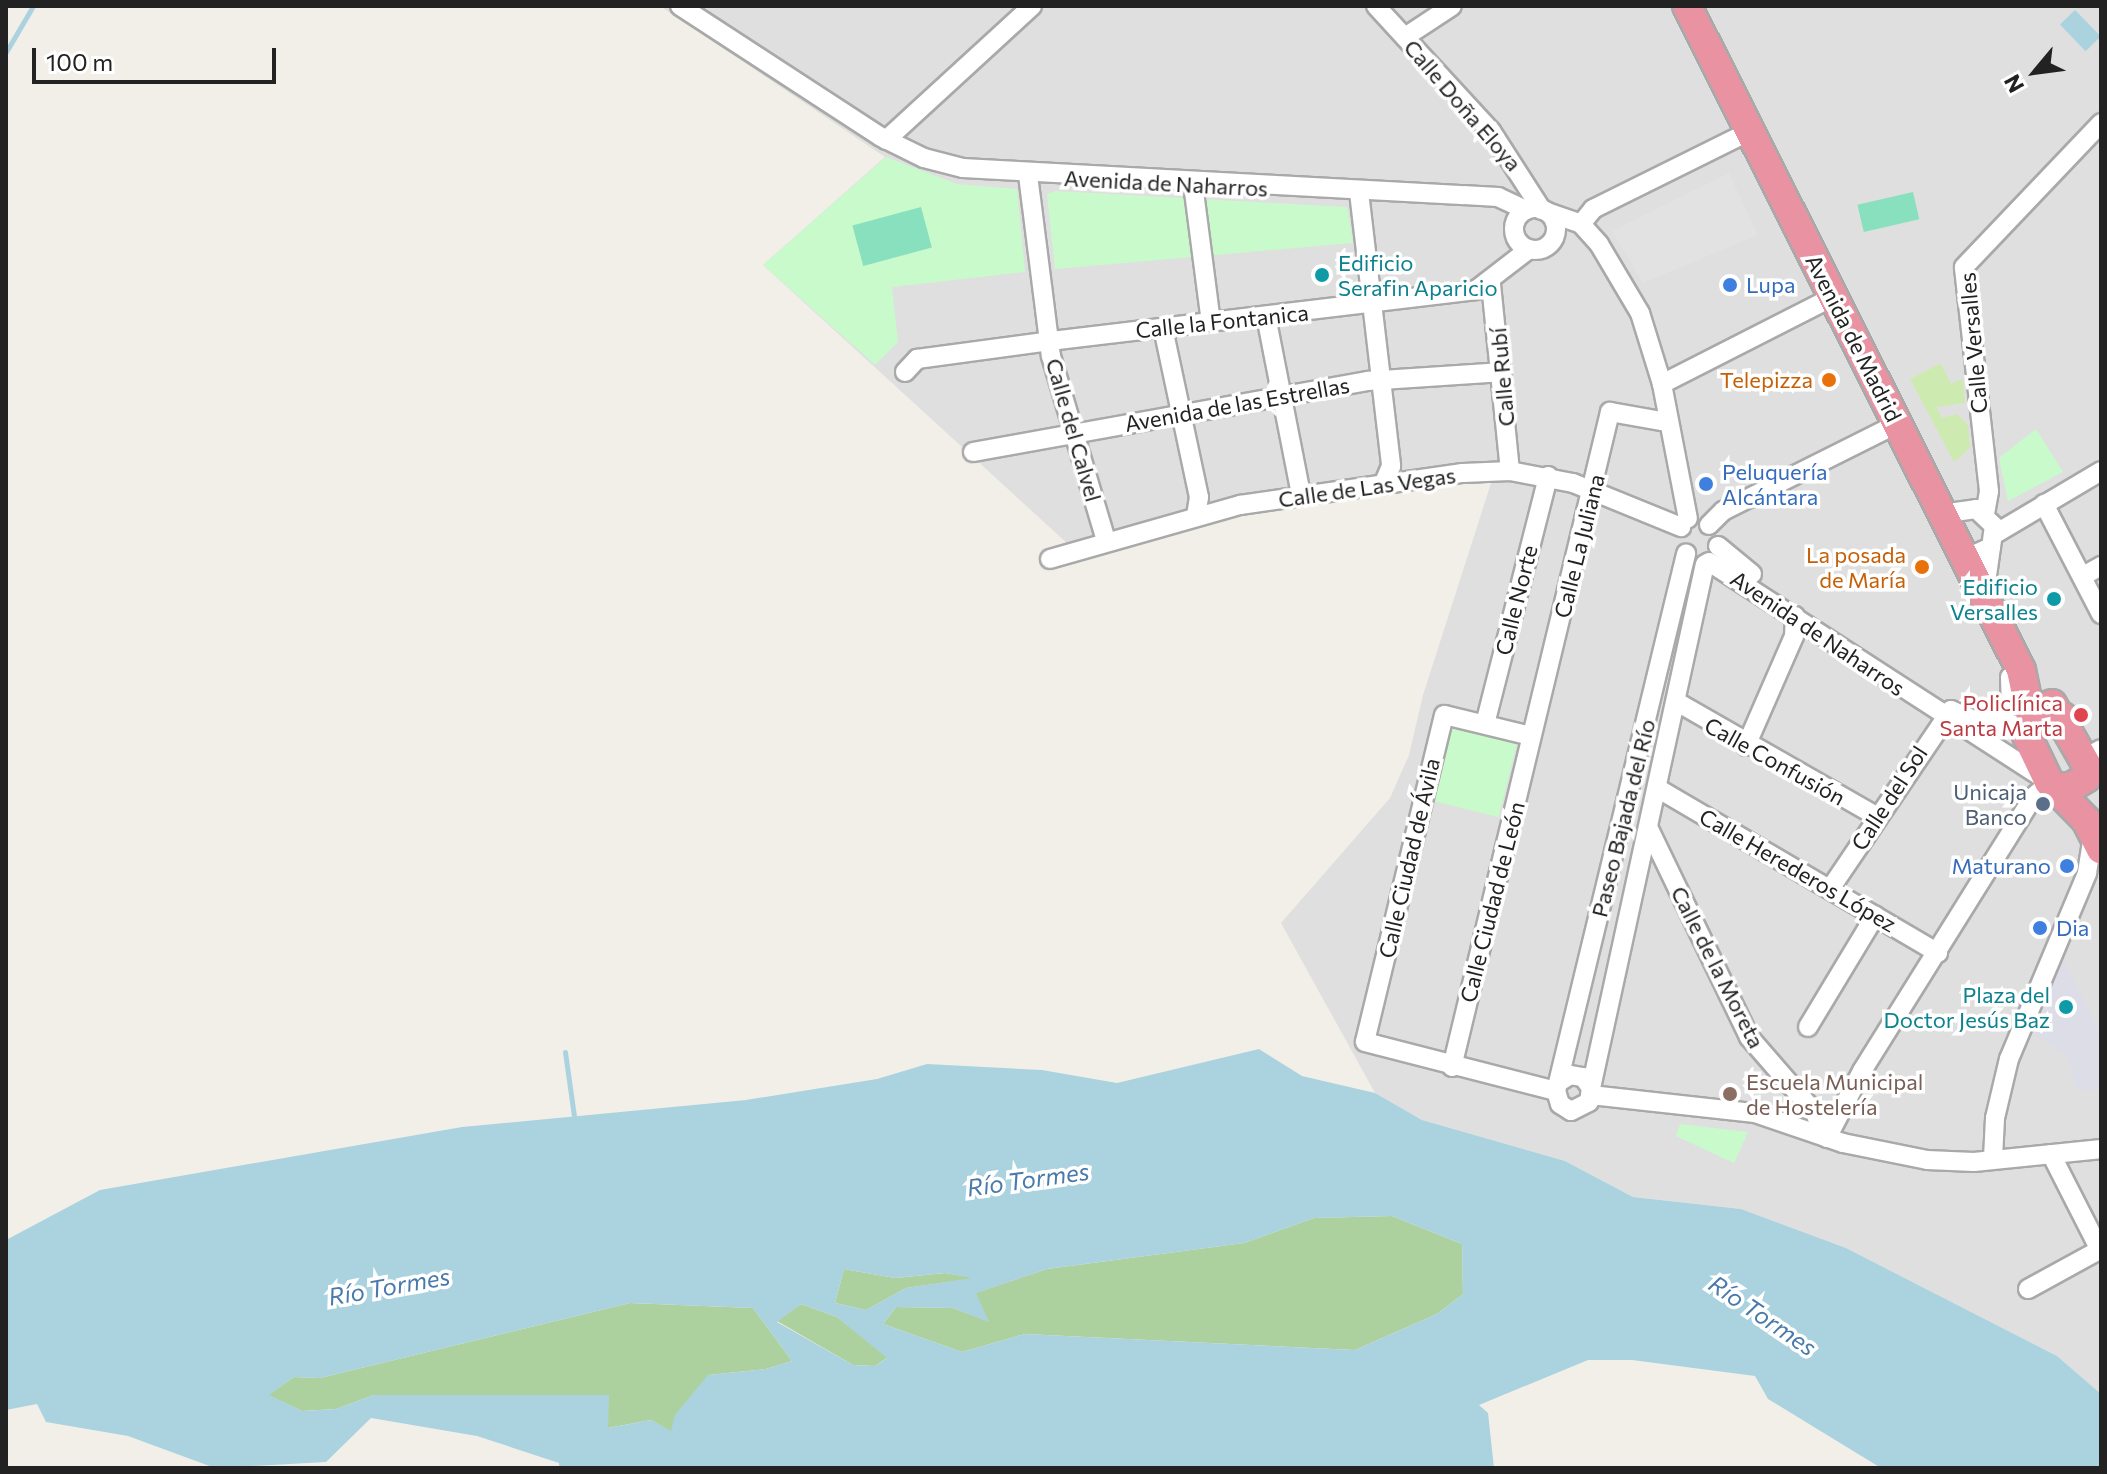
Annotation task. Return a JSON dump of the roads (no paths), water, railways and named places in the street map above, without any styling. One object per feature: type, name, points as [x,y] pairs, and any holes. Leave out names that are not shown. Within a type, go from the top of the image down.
[{"type":"highway","name":"Avenida de Madrid","points":[[1687,6],[1897,424],[1952,511],[1964,559],[1990,612],[2021,670],[2063,717],[2091,762]]},
{"type":"highway","name":"Avenida de Madrid","points":[[2021,670],[2031,749],[2051,784]]},
{"type":"highway","points":[[2029,720],[2044,712],[2063,717]]},
{"type":"highway","points":[[2051,784],[2064,790],[2091,762]]},
{"type":"highway","points":[[2091,762],[2098,831]]},
{"type":"highway","points":[[2051,784],[2098,831]]},
{"type":"street","name":"Avenida de Naharros","points":[[680,6],[886,140],[954,166],[1028,175],[1507,199],[1581,224],[1599,244],[1640,313],[1662,384],[1685,523],[1686,554]]},
{"type":"street","points":[[886,140],[1032,6]]},
{"type":"street","name":"Calle Doña Eloya","points":[[1376,6],[1513,157],[1538,211]]},
{"type":"street","points":[[1405,37],[1452,6]]},
{"type":"street","name":"Calle Versalles","points":[[1985,514],[1985,474],[1964,267],[2101,123]]},
{"type":"street","points":[[1581,224],[1593,209],[1750,131]]},
{"type":"street","name":"Calle del Calvel","points":[[1028,175],[1050,341],[1106,541]]},
{"type":"street","points":[[1193,184],[1211,322]]},
{"type":"street","points":[[1359,192],[1391,466],[1383,485]]},
{"type":"street","points":[[1483,197],[1514,226],[1518,241],[1529,249],[1543,248],[1553,239],[1581,237],[1599,244]]},
{"type":"street","points":[[1514,226],[1538,211],[1555,224],[1553,239]]},
{"type":"street","name":"Calle la Fontanica","points":[[905,372],[917,359],[1476,290],[1491,284],[1529,249]]},
{"type":"street","name":"Calle Rubí","points":[[1491,284],[1510,471]]},
{"type":"street","points":[[1662,384],[1833,297]]},
{"type":"street","points":[[1266,316],[1301,495]]},
{"type":"street","points":[[1163,328],[1199,497],[1196,517]]},
{"type":"street","name":"Avenida de las Estrellas","points":[[973,452],[1282,396],[1502,372]]},
{"type":"street","name":"Calle La Juliana","points":[[1531,736],[1594,488],[1610,412],[1667,422]]},
{"type":"street","points":[[1686,554],[1711,557],[1709,525],[1723,511],[1897,424]]},
{"type":"street","name":"Calle de Las Vegas","points":[[1050,559],[1196,517],[1301,495],[1510,471],[1548,476],[1594,488],[1685,523],[1702,517],[1709,525]]},
{"type":"street","points":[[1964,559],[2044,504],[2101,471]]},
{"type":"street","points":[[1952,511],[1985,474]]},
{"type":"street","name":"Calle Norte","points":[[1485,724],[1548,476]]},
{"type":"street","points":[[2044,504],[2101,614]]},
{"type":"street","points":[[1952,511],[1985,514],[1993,540],[1990,612],[2013,691],[2005,715],[1984,725]]},
{"type":"street","name":"Paseo Bajada del Río","points":[[1557,1087],[1686,554]]},
{"type":"street","name":"Avenida de Naharros","points":[[1711,557],[1795,616],[1947,714],[1984,725],[2013,728],[2029,720]]},
{"type":"street","name":"Avenida de Naharros","points":[[1711,557],[2051,784]]},
{"type":"street","name":"Paseo Bajada del Río","points":[[1591,1091],[1711,557]]},
{"type":"street","points":[[2083,576],[2101,566]]},
{"type":"street","points":[[1746,746],[1794,636],[1795,616]]},
{"type":"street","name":"Calle Confusión","points":[[1677,702],[1746,746],[1876,816]]},
{"type":"street","name":"Calle del Sol","points":[[1830,889],[1947,714]]},
{"type":"street","name":"Calle Ciudad de Ávila","points":[[1452,1067],[1365,1042],[1444,715],[1485,724]]},
{"type":"street","points":[[1485,724],[1531,736]]},
{"type":"street","name":"Calle Ciudad de León","points":[[1452,1067],[1531,736]]},
{"type":"street","points":[[1826,1137],[1862,1071],[2033,797],[2051,784]]},
{"type":"street","name":"Calle Herederos López","points":[[1657,788],[1938,953]]},
{"type":"street","name":"Calle de la Moreta","points":[[1649,829],[1749,1037],[1815,1113],[1826,1137]]},
{"type":"street","points":[[1993,1158],[2009,1059],[2087,873],[2098,831]]},
{"type":"street","points":[[1808,1027],[1875,916]]},
{"type":"street","points":[[1452,1067],[1557,1087],[1577,1075],[1591,1091],[1755,1113],[1826,1137],[1927,1160],[2101,1149]]},
{"type":"street","points":[[1557,1087],[1560,1104],[1571,1111],[1584,1107],[1591,1091]]},
{"type":"street","points":[[2028,1289],[2101,1249],[2051,1154]]},
{"type":"water","points":[[2075,10],[2101,37],[2086,51],[2060,25]]},
{"type":"water","name":"Río Tormes","points":[[1259,1049],[1302,1076],[1375,1093],[1422,1120],[1565,1161],[1633,1197],[1741,1209],[1846,1248],[2057,1356],[2101,1394],[2101,1468],[1881,1468],[1768,1399],[1755,1376],[1632,1360],[1588,1360],[1479,1405],[1488,1413],[1494,1468],[559,1468],[559,1463],[477,1436],[371,1418],[326,1462],[215,1468],[128,1436],[46,1422],[37,1404],[6,1410],[6,1240],[100,1190],[462,1127],[746,1100],[877,1079],[927,1064],[1042,1070],[1117,1083]],"holes":[[[1392,1216],[1462,1244],[1463,1294],[1437,1314],[1355,1350],[1025,1334],[962,1352],[883,1324],[896,1307],[953,1308],[989,1322],[976,1293],[1047,1269],[1244,1243],[1314,1218]],[[844,1269],[895,1278],[945,1273],[972,1278],[906,1288],[866,1310],[835,1303]],[[630,1303],[753,1308],[792,1361],[766,1369],[708,1375],[675,1415],[671,1431],[651,1420],[608,1428],[609,1395],[374,1395],[336,1409],[302,1411],[269,1395],[294,1377],[320,1378]],[[801,1304],[837,1317],[887,1358],[875,1366],[853,1365],[777,1322]]]},
{"type":"waterway","points":[[6,52],[33,6]]},
{"type":"waterway","points":[[565,1052],[575,1123]]},
{"type":"place","name":"Edificio Serafin Aparicio","points":[[1322,275]]},
{"type":"place","name":"Lupa","points":[[1730,285]]},
{"type":"place","name":"Telepizza","points":[[1829,380]]},
{"type":"place","name":"Peluquería Alcántara","points":[[1706,484]]},
{"type":"place","name":"La posada de María","points":[[1922,567]]},
{"type":"place","name":"Edificio Versalles","points":[[2054,599]]},
{"type":"place","name":"Policlínica Santa Marta","points":[[2081,715]]},
{"type":"place","name":"Unicaja Banco","points":[[2043,804]]},
{"type":"place","name":"Maturano","points":[[2067,866]]},
{"type":"place","name":"Dia","points":[[2040,928]]},
{"type":"place","name":"Plaza del Doctor Jesús Baz","points":[[2066,1007]]},
{"type":"place","name":"Escuela Municipal de Hostelería","points":[[1730,1094]]}]
